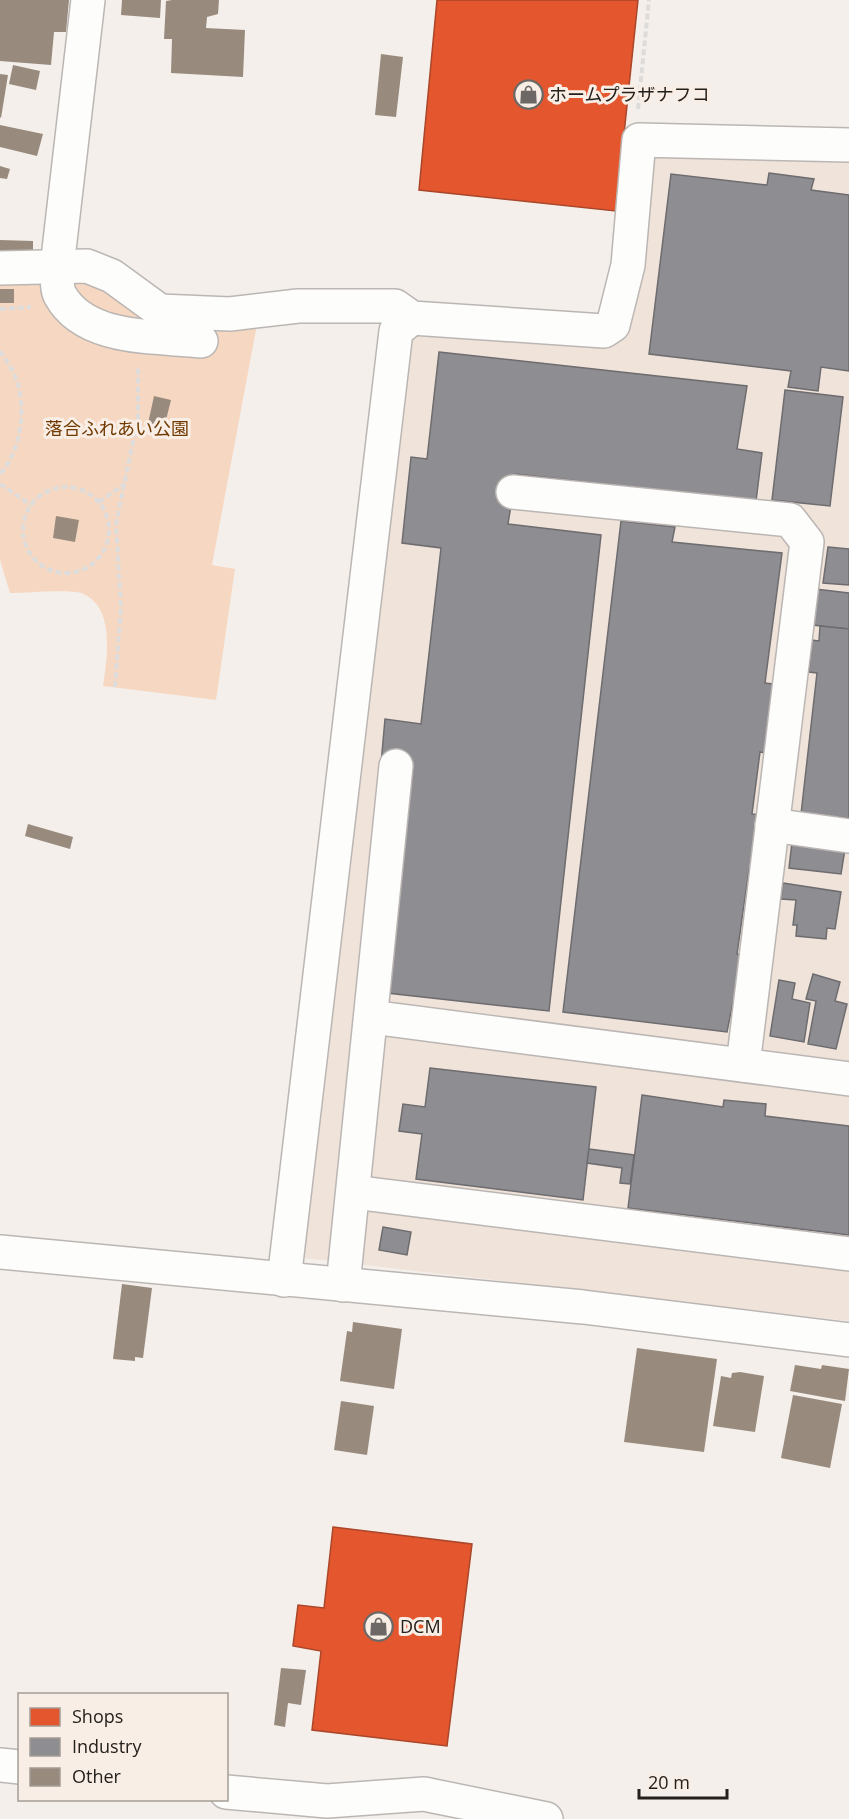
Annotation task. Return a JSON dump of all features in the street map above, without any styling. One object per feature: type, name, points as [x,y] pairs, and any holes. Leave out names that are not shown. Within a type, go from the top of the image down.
[{"type":"street","points":[[88,0],[57,267],[59,293],[77,315],[104,329],[201,341]]},
{"type":"street","points":[[0,268],[87,266],[103,273],[160,311],[230,314],[298,306],[395,306],[412,318],[604,331],[613,325],[628,265],[639,140],[849,145]]},
{"type":"street","points":[[284,1280],[396,331],[412,318]]},
{"type":"street","points":[[513,492],[790,520],[807,542],[743,1065]]},
{"type":"street","points":[[343,1285],[396,766]]},
{"type":"street","points":[[772,825],[849,836]]},
{"type":"street","points":[[371,1017],[743,1065],[849,1076]]},
{"type":"street","points":[[353,1192],[849,1254]]},
{"type":"street","points":[[0,1252],[583,1307],[849,1340]]},
{"type":"street","points":[[0,1765],[18,1767]]},
{"type":"street","points":[[228,1792],[327,1801],[424,1794],[546,1819]]},
{"type":"path","points":[[639,140],[637,123],[649,0]]},
{"type":"path","points":[[0,309],[36,307]]},
{"type":"path","points":[[0,351],[15,376],[22,408],[18,441],[0,474]]},
{"type":"path","points":[[115,687],[121,608],[116,524],[134,450],[138,417],[138,362]]},
{"type":"path","points":[[0,484],[31,505]]},
{"type":"path","points":[[99,502],[124,484]]},
{"type":"path","points":[[58,487],[73,487],[88,492],[99,502],[107,515],[110,530],[108,544],[91,567],[65,574],[45,568],[30,555],[24,543],[22,529],[25,515],[31,505],[44,493],[58,487]]},
{"type":"shaded area","points":[[648,147],[849,152],[849,1321],[296,1257],[400,348],[413,330],[617,340]]},
{"type":"green space","name":"落合ふれあい公園","points":[[79,274],[258,319],[212,565],[235,569],[216,700],[103,686],[107,634],[100,609],[92,600],[75,592],[10,593],[0,560],[0,278]]},
{"type":"building: Shops","name":"ホームプラザナフコ","points":[[437,0],[638,0],[616,211],[419,190]]},
{"type":"building: Shops","name":"DCM","points":[[333,1527],[472,1544],[447,1746],[312,1730],[321,1651],[293,1646],[298,1605],[324,1608]]},
{"type":"building: Industry","points":[[769,173],[814,179],[811,190],[849,195],[849,371],[821,367],[818,391],[788,387],[791,371],[649,354],[671,174],[767,185]]},
{"type":"building: Industry","points":[[439,352],[747,386],[737,449],[762,453],[756,501],[516,474],[508,524],[601,535],[549,1011],[387,993],[413,768],[381,764],[385,719],[421,724],[441,548],[402,543],[411,457],[427,459]]},
{"type":"building: Industry","points":[[785,390],[843,397],[830,506],[772,500]]},
{"type":"building: Industry","points":[[621,521],[675,527],[672,542],[782,553],[765,683],[780,685],[771,754],[760,752],[752,814],[767,815],[759,871],[749,870],[737,954],[751,956],[744,1004],[733,1002],[727,1032],[563,1012]]},
{"type":"building: Industry","points":[[828,547],[849,549],[849,585],[823,583]]},
{"type":"building: Industry","points":[[807,588],[849,593],[849,629],[803,624]]},
{"type":"building: Industry","points":[[820,626],[849,629],[849,818],[801,814],[817,673],[809,672],[812,640],[819,641]]},
{"type":"building: Industry","points":[[792,842],[845,849],[841,874],[789,868]]},
{"type":"building: Industry","points":[[783,883],[841,892],[835,929],[827,928],[826,939],[796,936],[797,925],[793,925],[796,900],[781,899]]},
{"type":"building: Industry","points":[[813,974],[840,982],[835,1001],[847,1004],[836,1049],[808,1044],[816,1001],[806,999]]},
{"type":"building: Industry","points":[[779,980],[795,983],[792,999],[810,1003],[804,1042],[770,1036]]},
{"type":"building: Industry","points":[[430,1068],[596,1087],[583,1200],[416,1179],[422,1134],[399,1131],[403,1104],[425,1107]]},
{"type":"building: Industry","points":[[642,1095],[723,1107],[724,1100],[766,1104],[765,1116],[849,1126],[849,1235],[628,1208]]},
{"type":"building: Industry","points":[[589,1149],[634,1155],[630,1184],[620,1183],[622,1168],[587,1163]]},
{"type":"building: Industry","points":[[383,1227],[411,1232],[407,1255],[379,1250]]},
{"type":"building: Other","points":[[0,0],[69,0],[66,32],[54,32],[51,65],[0,61]]},
{"type":"building: Other","points":[[122,0],[161,0],[160,18],[121,15]]},
{"type":"building: Other","points":[[219,0],[218,14],[207,17],[206,28],[245,30],[243,77],[171,73],[172,39],[164,39],[166,1]]},
{"type":"building: Other","points":[[381,54],[403,57],[396,117],[375,115]]},
{"type":"building: Other","points":[[13,65],[40,71],[36,90],[9,84]]},
{"type":"building: Other","points":[[0,74],[8,75],[1,118],[0,117]]},
{"type":"building: Other","points":[[0,125],[43,134],[37,156],[0,147]]},
{"type":"building: Other","points":[[0,166],[10,169],[7,179],[0,178]]},
{"type":"building: Other","points":[[0,240],[33,241],[33,259],[0,258]]},
{"type":"building: Other","points":[[0,289],[14,289],[14,303],[0,303]]},
{"type":"building: Other","points":[[154,396],[171,400],[163,432],[147,428]]},
{"type":"building: Other","points":[[56,516],[79,520],[75,542],[53,538]]},
{"type":"building: Other","points":[[28,824],[73,837],[70,849],[25,836]]},
{"type":"building: Other","points":[[122,1284],[152,1288],[143,1358],[135,1357],[135,1361],[113,1359]]},
{"type":"building: Other","points":[[353,1322],[402,1329],[394,1389],[340,1381],[347,1331],[352,1332]]},
{"type":"building: Other","points":[[637,1348],[717,1359],[704,1452],[624,1442]]},
{"type":"building: Other","points":[[795,1365],[821,1369],[822,1365],[849,1369],[845,1401],[790,1391]]},
{"type":"building: Other","points":[[732,1373],[764,1376],[755,1432],[713,1426],[721,1376],[731,1378]]},
{"type":"building: Other","points":[[793,1395],[842,1404],[830,1468],[781,1458]]},
{"type":"building: Other","points":[[341,1401],[374,1406],[367,1455],[334,1450]]},
{"type":"building: Other","points":[[281,1668],[306,1670],[301,1705],[288,1703],[285,1727],[274,1725]]},
{"type":"place","name":"ホームプラザナフコ","points":[[528,95]]},
{"type":"place","name":"DCM","points":[[379,1627]]}]
